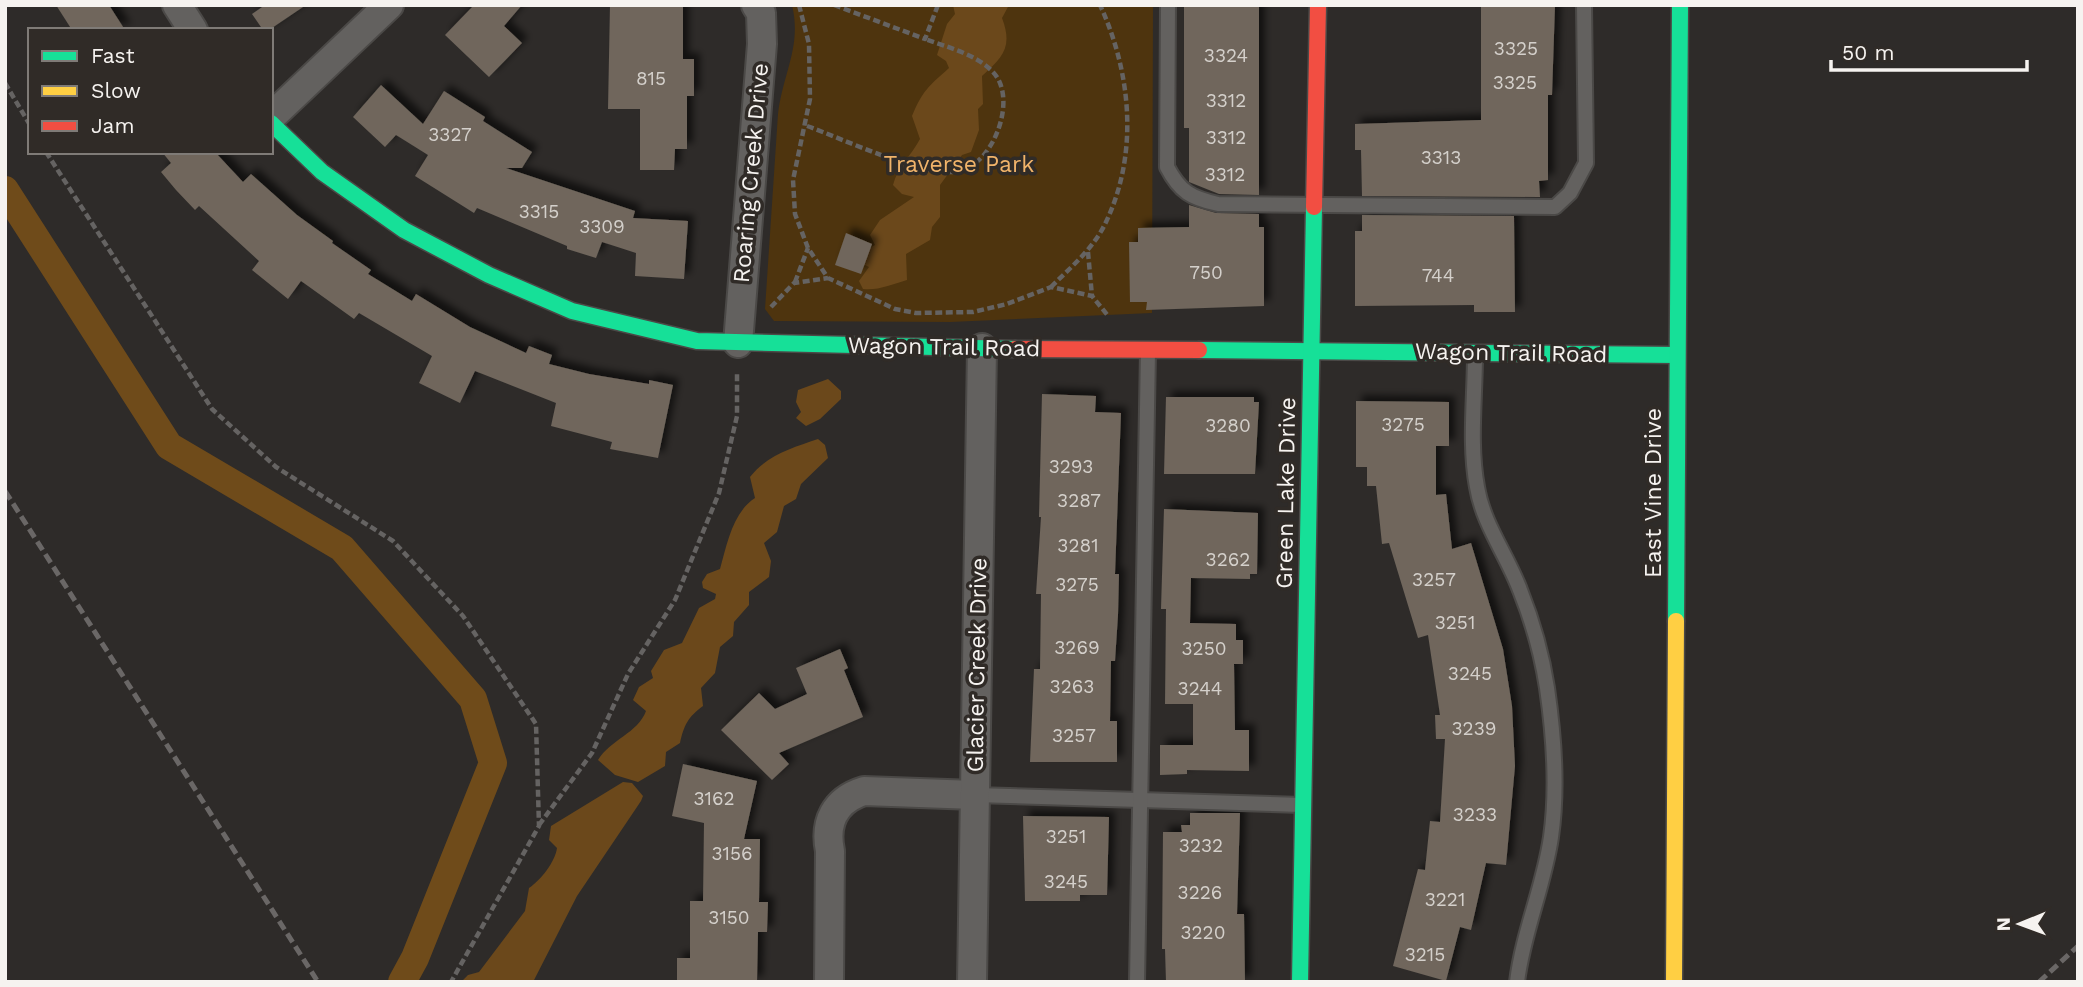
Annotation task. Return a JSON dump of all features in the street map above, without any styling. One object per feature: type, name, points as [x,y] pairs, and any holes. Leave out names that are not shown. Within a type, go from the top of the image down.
[{"type":"street","points":[[177,5],[192,28]]},
{"type":"street","points":[[273,115],[389,5]]},
{"type":"street","name":"Roaring Creek Drive","points":[[738,343],[762,44],[761,13],[756,5]]},
{"type":"street","name":"Green Lake Drive","points":[[1300,982],[1318,5]]},
{"type":"street","name":"East Vine Drive","points":[[1674,982],[1680,5]]},
{"type":"street","name":"Wagon Trail Road","points":[[273,125],[322,172],[404,230],[489,275],[572,311],[697,341],[982,348],[1677,355]]},
{"type":"street","name":"Glacier Creek Drive","points":[[972,982],[982,348]]},
{"type":"street","points":[[829,982],[830,851],[827,836],[828,823],[837,808],[850,796],[864,791],[975,796]]},
{"type":"lane","points":[[1168,5],[1167,167],[1177,187],[1191,198],[1218,204],[1555,207],[1570,193],[1587,163],[1584,5]]},
{"type":"lane","points":[[1136,982],[1148,350]]},
{"type":"lane","points":[[1475,353],[1477,488],[1485,518],[1520,590],[1534,632],[1546,686],[1552,739],[1554,792],[1551,836],[1521,953],[1517,982]]},
{"type":"lane","points":[[975,796],[1303,805]]},
{"type":"path","points":[[799,5],[809,44],[810,99],[807,126],[793,180],[794,214],[808,248],[828,278],[895,309],[916,313],[973,312],[1007,304],[1051,287],[1088,251],[1106,223],[1119,186],[1126,148],[1127,93],[1114,36],[1100,5]]},
{"type":"path","points":[[807,126],[935,171],[958,172],[976,164],[986,155],[1002,113],[1004,90],[993,71],[969,56],[834,5]]},
{"type":"path","points":[[925,39],[938,5]]},
{"type":"path","points":[[5,83],[28,122]]},
{"type":"path","points":[[47,154],[212,409],[276,467],[393,541],[463,616],[536,724],[539,826]]},
{"type":"path","points":[[771,307],[794,283],[808,248]]},
{"type":"path","points":[[1088,251],[1093,296],[1111,321]]},
{"type":"path","points":[[794,283],[828,278]]},
{"type":"path","points":[[1051,287],[1093,296]]},
{"type":"path","points":[[451,982],[539,826],[592,753],[628,674],[675,600],[719,493],[737,416],[738,343]]},
{"type":"green space","name":"Traverse Park","points":[[792,5],[1153,5],[1152,313],[950,322],[774,321],[765,309],[778,114],[795,34]]},
{"type":"shaded area","points":[[953,5],[1009,5],[1002,18],[1006,37],[1004,51],[982,76],[983,104],[978,109],[979,130],[971,152],[962,155],[940,185],[940,217],[932,227],[930,240],[906,254],[907,280],[879,288],[863,289],[859,281],[869,267],[861,263],[864,251],[875,245],[870,235],[880,220],[914,197],[902,194],[893,185],[898,172],[920,139],[912,116],[919,100],[949,68],[946,61],[937,55],[947,24],[955,14]]},
{"type":"shaded area","points":[[828,379],[841,391],[841,399],[820,419],[806,426],[796,418],[801,412],[796,402],[798,390]]},
{"type":"shaded area","points":[[818,439],[825,445],[828,458],[801,484],[796,499],[784,506],[777,532],[764,543],[771,561],[769,577],[749,592],[749,605],[734,622],[733,636],[720,647],[715,673],[701,688],[703,706],[687,722],[680,743],[666,752],[665,766],[638,782],[615,775],[598,760],[642,719],[646,711],[633,700],[639,687],[653,678],[651,671],[664,650],[682,643],[699,608],[715,599],[716,594],[703,588],[702,582],[707,574],[720,569],[736,520],[747,504],[755,498],[750,477],[772,458]]},
{"type":"shaded area","points":[[623,782],[632,783],[643,796],[641,801],[577,896],[533,982],[461,982],[468,975],[479,972],[525,911],[529,888],[547,870],[556,853],[557,848],[549,840],[551,826]]},
{"type":"building","points":[[56,5],[109,5],[124,28],[71,28]]},
{"type":"building","points":[[265,5],[306,5],[272,28],[262,28],[252,14]]},
{"type":"building","points":[[474,5],[522,5],[504,26],[522,43],[489,77],[445,35]]},
{"type":"building","points":[[610,5],[683,5],[683,59],[694,59],[694,96],[687,96],[687,149],[675,149],[674,170],[640,170],[640,109],[608,109]]},
{"type":"building","points":[[1184,5],[1259,5],[1259,195],[1219,194],[1189,182],[1189,128],[1184,128]]},
{"type":"building","points":[[1481,5],[1555,5],[1552,95],[1548,95],[1548,180],[1539,181],[1540,197],[1362,196],[1361,150],[1355,150],[1355,124],[1481,120]]},
{"type":"building","points":[[381,85],[423,124],[444,91],[485,117],[483,121],[532,152],[522,168],[506,168],[635,211],[633,218],[688,221],[684,279],[635,276],[636,253],[602,242],[596,258],[567,249],[567,246],[477,208],[474,213],[415,176],[428,155],[396,135],[385,147],[353,117]]},
{"type":"building","points":[[164,154],[217,154],[243,182],[251,174],[297,215],[333,241],[332,243],[371,270],[368,274],[412,301],[416,294],[470,327],[526,353],[529,346],[552,355],[549,364],[589,374],[649,384],[649,380],[673,385],[658,458],[610,449],[612,442],[551,426],[556,403],[475,371],[460,403],[419,383],[432,356],[359,313],[354,319],[301,281],[288,299],[252,270],[259,261],[199,206],[195,210],[176,190],[161,172],[171,163]]},
{"type":"building","points":[[1189,205],[1216,213],[1259,214],[1259,227],[1264,227],[1264,306],[1146,310],[1147,302],[1130,302],[1129,242],[1138,242],[1138,228],[1189,227]]},
{"type":"building","points":[[1362,215],[1514,216],[1515,312],[1474,312],[1474,305],[1355,306],[1355,231],[1362,231]]},
{"type":"building","points":[[846,233],[872,244],[861,274],[835,265]]},
{"type":"building","points":[[1042,394],[1096,396],[1095,412],[1121,413],[1115,574],[1119,574],[1118,615],[1115,661],[1111,661],[1110,721],[1117,721],[1117,762],[1030,762],[1034,669],[1040,669],[1041,594],[1036,594],[1041,517]]},
{"type":"building","points":[[1166,397],[1254,397],[1254,402],[1259,402],[1255,474],[1164,474]]},
{"type":"building","points":[[1356,401],[1449,402],[1449,446],[1436,446],[1436,495],[1446,494],[1452,549],[1471,543],[1503,649],[1512,706],[1515,766],[1506,865],[1486,863],[1471,930],[1460,927],[1446,981],[1393,966],[1418,869],[1425,870],[1430,821],[1440,822],[1445,739],[1436,739],[1435,715],[1440,715],[1428,635],[1418,638],[1389,543],[1382,544],[1376,486],[1367,486],[1367,467],[1356,467]]},
{"type":"building","points":[[1164,509],[1258,513],[1257,574],[1250,574],[1250,579],[1191,578],[1190,623],[1236,624],[1236,640],[1243,640],[1243,664],[1234,664],[1235,730],[1249,730],[1249,771],[1187,770],[1187,774],[1160,775],[1160,745],[1193,745],[1193,704],[1165,704],[1166,609],[1161,609]]},
{"type":"building","points":[[840,649],[848,668],[844,670],[863,717],[779,753],[789,764],[772,780],[721,730],[759,693],[775,709],[807,694],[796,668]]},
{"type":"building","points":[[683,764],[757,781],[744,839],[760,839],[759,902],[768,902],[767,932],[758,932],[757,982],[677,982],[677,958],[690,958],[690,901],[703,901],[704,823],[672,816]]},
{"type":"building","points":[[1190,813],[1240,813],[1237,914],[1244,914],[1245,982],[1166,982],[1165,949],[1162,949],[1163,832],[1182,832],[1181,825],[1190,825]]},
{"type":"building","points":[[1023,816],[1109,817],[1107,895],[1080,895],[1080,901],[1025,901]]},
{"type":"waterway","points":[[5,190],[169,446],[342,548],[473,699],[493,763],[415,958],[402,982]]},
{"type":"railway","points":[[5,491],[318,982]]},
{"type":"railway","points":[[2039,982],[2078,946]]},
{"type":"traffic: fast","points":[[1676,621],[1680,5]]},
{"type":"traffic: fast","points":[[273,125],[322,172],[404,230],[489,275],[572,311],[697,341],[1015,349]]},
{"type":"traffic: fast","points":[[1300,982],[1314,207]]},
{"type":"traffic: fast","points":[[1199,350],[1677,355]]},
{"type":"traffic: slow","points":[[1674,982],[1676,621]]},
{"type":"traffic: jam","points":[[1314,207],[1318,5]]},
{"type":"traffic: jam","points":[[1015,349],[1199,350]]}]
